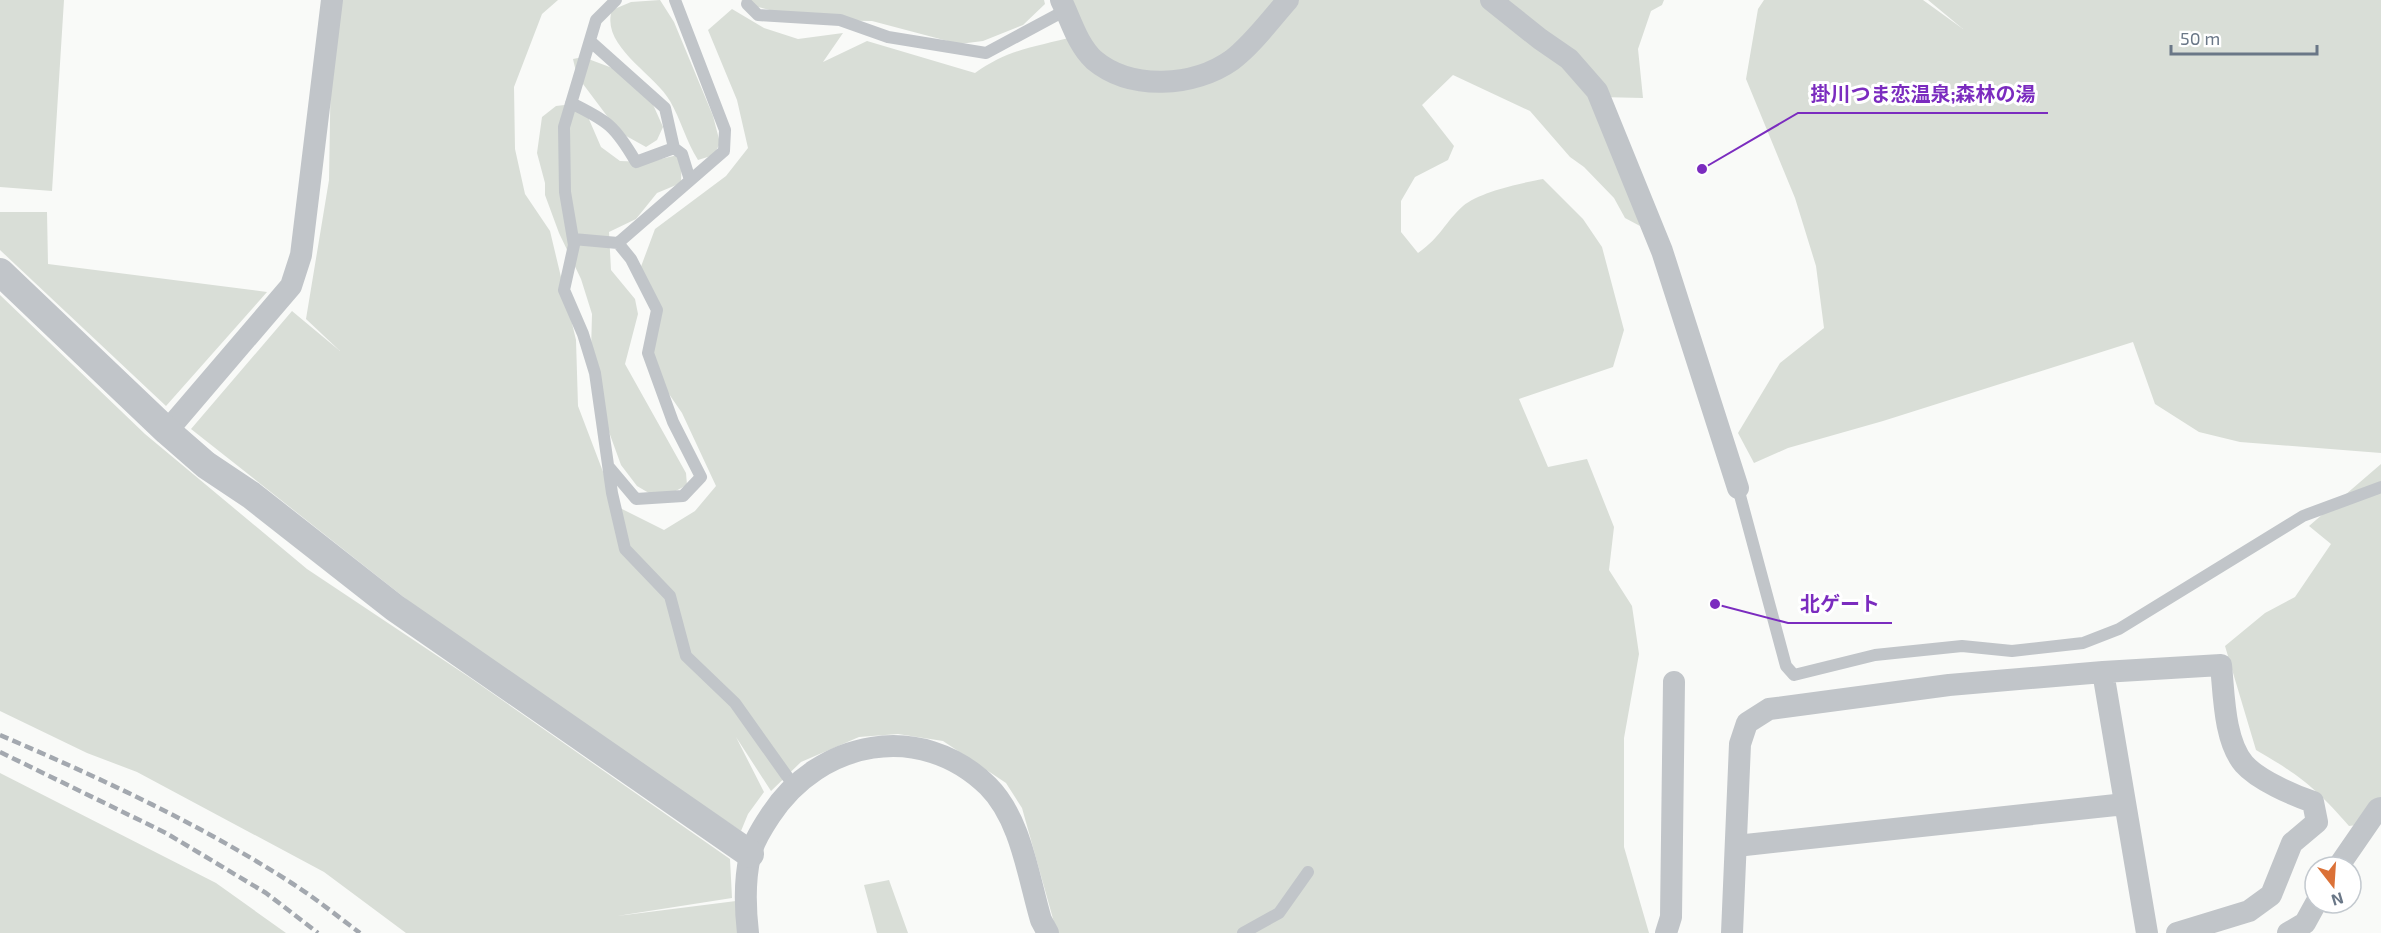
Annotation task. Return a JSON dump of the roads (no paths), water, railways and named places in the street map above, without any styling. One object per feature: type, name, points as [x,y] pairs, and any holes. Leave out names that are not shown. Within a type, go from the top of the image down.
[{"type":"street","points":[[167,431],[291,286],[301,255],[332,0]]},
{"type":"street","points":[[1063,5],[1076,36],[1094,59],[1114,72],[1133,78],[1165,82],[1209,74],[1233,59],[1288,0]]},
{"type":"street","points":[[1491,0],[1539,39],[1569,59],[1597,91],[1662,251],[1738,488]]},
{"type":"street","points":[[0,272],[167,431],[206,465],[251,495],[395,608],[750,855]]},
{"type":"street","points":[[1732,933],[1740,744],[1747,723],[1770,709],[1949,685],[2221,665],[2229,730],[2244,764],[2284,791],[2313,802],[2317,822],[2292,843],[2271,895],[2249,911],[2177,933]]},
{"type":"street","points":[[2103,672],[2147,933]]},
{"type":"street","points":[[1666,933],[1671,917],[1674,682]]},
{"type":"street","points":[[748,933],[745,897],[750,855],[762,828],[781,798],[810,771],[851,750],[894,746],[936,751],[988,786],[1008,813],[1041,920],[1048,933]]},
{"type":"street","points":[[1736,846],[2125,804]]},
{"type":"street","points":[[2346,855],[2378,809],[2381,808]]},
{"type":"street","points":[[2288,933],[2305,923],[2309,915]]},
{"type":"lane","points":[[616,0],[596,20],[564,127],[565,192],[573,239],[564,290],[583,334],[595,373],[612,493],[625,549],[670,596],[686,656],[735,703],[794,786]]},
{"type":"lane","points":[[618,243],[724,151],[725,130],[675,0]]},
{"type":"lane","points":[[747,4],[758,15],[840,20],[888,37],[986,53],[1063,5]]},
{"type":"lane","points":[[590,41],[665,108],[674,147],[682,154],[690,180]]},
{"type":"lane","points":[[571,103],[596,115],[619,132],[636,162],[674,147]]},
{"type":"lane","points":[[573,239],[618,243],[631,259],[657,310],[648,353],[673,422],[701,477],[683,496],[636,499],[609,466]]},
{"type":"lane","points":[[1738,488],[1786,666],[1794,675],[1875,655],[1962,646],[2012,651],[2083,643],[2119,629],[2303,516],[2381,487]]},
{"type":"lane","points":[[1243,933],[1280,913],[1308,872]]},
{"type":"railway","points":[[0,735],[111,785],[220,840],[299,888],[360,933]]},
{"type":"railway","points":[[0,752],[166,833],[266,893],[318,933]]},
{"type":"place","name":"掛川つま恋温泉;森林の湯","points":[[1702,169]]},
{"type":"place","name":"北ゲート","points":[[1715,604]]}]
